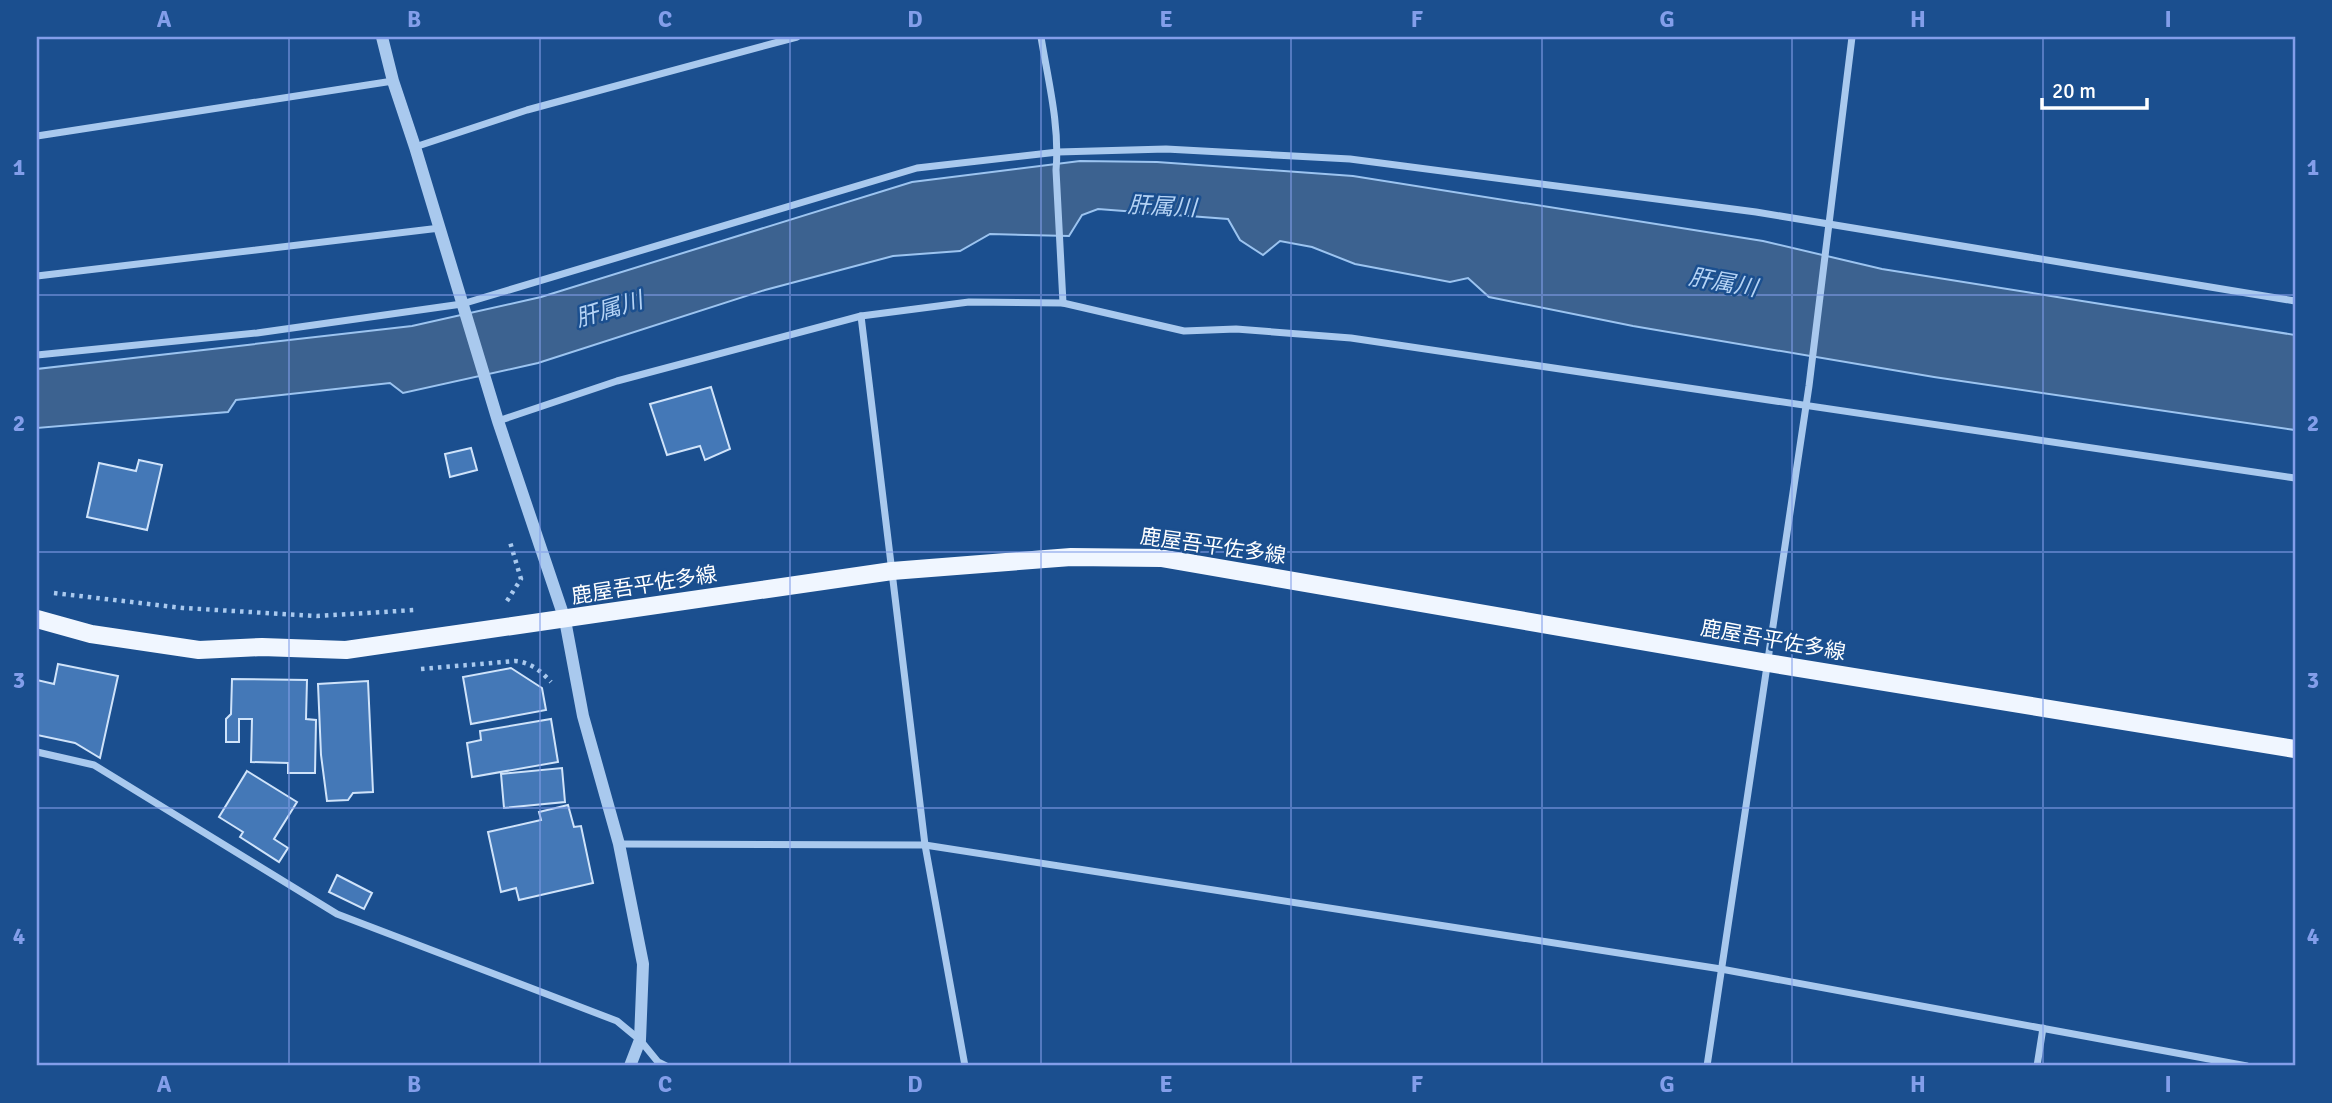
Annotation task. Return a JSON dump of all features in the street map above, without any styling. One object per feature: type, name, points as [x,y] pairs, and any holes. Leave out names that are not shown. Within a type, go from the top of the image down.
[{"type":"main road","name":"鹿屋吾平佐多線","points":[[37,619],[91,635],[199,650],[262,647],[346,650],[891,571],[1071,557],[1161,558],[1768,663],[2295,749]]},
{"type":"street","points":[[382,37],[393,81],[498,421],[565,620],[583,716],[620,844],[643,964],[640,1040],[630,1066]]},
{"type":"street","points":[[415,147],[527,110],[797,37]]},
{"type":"street","points":[[1041,37],[1052,97],[1058,152],[1056,170],[1063,303]]},
{"type":"street","points":[[1707,1066],[1809,386],[1852,37]]},
{"type":"street","points":[[37,136],[393,81]]},
{"type":"street","points":[[37,355],[257,333],[462,304],[917,168],[1058,152],[1166,149],[1350,159],[1828,222],[2295,302]]},
{"type":"street","points":[[37,276],[440,228]]},
{"type":"street","points":[[498,421],[617,381],[860,316],[969,302],[1063,303],[1184,331],[1236,328],[1350,338],[2295,478]]},
{"type":"street","points":[[860,316],[925,845],[965,1066]]},
{"type":"street","points":[[37,752],[94,765],[337,914],[617,1021],[640,1040],[658,1062],[666,1066]]},
{"type":"street","points":[[620,844],[925,845],[1721,969],[2247,1066]]},
{"type":"street","points":[[2037,1066],[2043,1028]]},
{"type":"path","points":[[495,603],[508,601],[521,579],[510,540]]},
{"type":"path","points":[[46,592],[183,608],[317,616],[428,610]]},
{"type":"path","points":[[415,670],[524,662],[543,673],[551,682],[555,695]]},
{"type":"water","name":"肝属川","points":[[1080,161],[1157,162],[1353,176],[1763,241],[1882,269],[2295,335],[2295,430],[1934,377],[1633,326],[1489,297],[1468,278],[1450,282],[1355,264],[1312,247],[1280,241],[1263,255],[1240,240],[1228,219],[1098,209],[1082,215],[1069,236],[990,234],[960,251],[893,256],[765,290],[538,363],[403,393],[390,383],[236,400],[228,412],[37,428],[37,369],[412,326],[541,297],[912,182]]},
{"type":"building","points":[[711,387],[730,449],[705,460],[700,446],[667,455],[650,404]]},
{"type":"building","points":[[471,448],[477,470],[450,477],[445,454]]},
{"type":"building","points":[[139,460],[162,465],[147,530],[87,517],[99,463],[136,471]]},
{"type":"building","points":[[58,664],[118,676],[100,758],[75,743],[37,735],[37,680],[54,684]]},
{"type":"building","points":[[511,668],[542,688],[546,710],[471,724],[463,677]]},
{"type":"building","points":[[232,679],[307,680],[306,719],[316,720],[315,773],[288,773],[288,763],[251,762],[252,719],[239,719],[239,742],[226,742],[226,719],[231,714]]},
{"type":"building","points":[[368,681],[373,792],[353,793],[348,800],[327,801],[321,755],[318,684]]},
{"type":"building","points":[[551,719],[558,762],[472,777],[467,743],[481,740],[480,731]]},
{"type":"building","points":[[562,768],[565,802],[504,808],[501,774]]},
{"type":"building","points":[[247,771],[297,802],[274,839],[288,848],[279,862],[240,837],[243,832],[219,817]]},
{"type":"building","points":[[568,805],[574,827],[581,826],[593,883],[519,900],[516,888],[501,892],[488,832],[541,820],[539,812]]},
{"type":"building","points":[[337,875],[372,893],[364,909],[329,892]]}]
